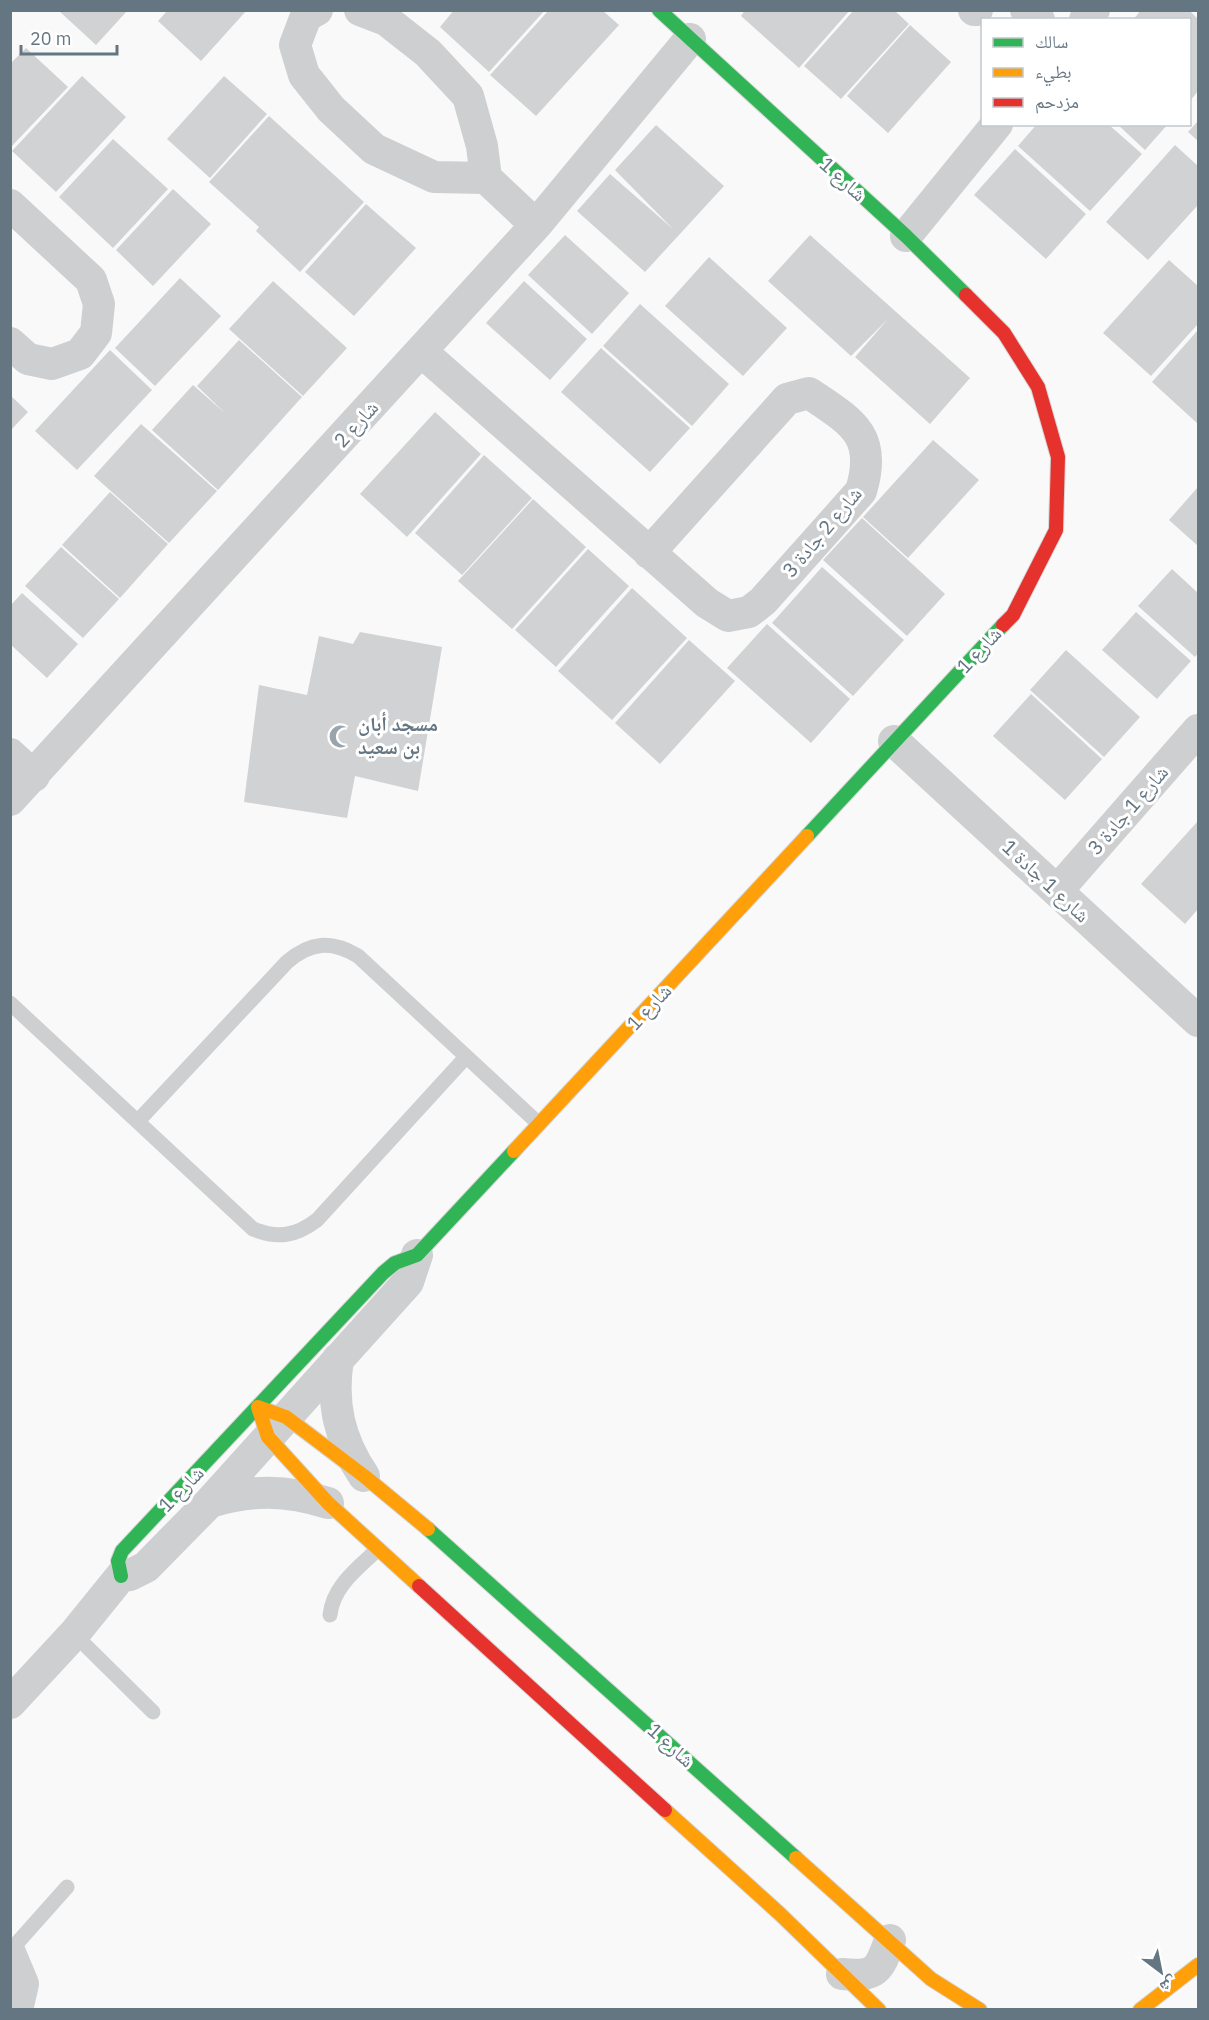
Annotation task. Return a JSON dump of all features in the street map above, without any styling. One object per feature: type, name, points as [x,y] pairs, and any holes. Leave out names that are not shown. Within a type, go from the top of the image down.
[{"type":"street","points":[[317,10],[306,16],[295,45],[304,75],[331,109],[374,149],[434,177],[486,177]]},
{"type":"street","points":[[360,10],[386,20],[428,52],[468,96],[482,146],[486,177],[536,225]]},
{"type":"street","name":"شارع 1","points":[[10,1703],[74,1634],[121,1576],[130,1575],[146,1567],[210,1502],[383,1273],[395,1263],[417,1255],[1013,615],[1056,530],[1058,457],[1038,387],[1004,333],[906,236],[659,10]]},
{"type":"street","name":"شارع 2","points":[[10,800],[536,225],[690,39]]},
{"type":"street","points":[[906,236],[995,126]]},
{"type":"street","points":[[10,205],[91,280],[99,304],[96,333],[80,354],[52,364],[28,359],[10,343]]},
{"type":"street","name":"شارع 2 جادة 3","points":[[422,352],[649,553],[707,603],[728,616],[748,612],[763,601],[861,491],[868,469],[865,440],[841,415],[809,393],[787,399],[649,553]]},
{"type":"street","name":"شارع 1 جادة 3","points":[[1057,891],[1198,730]]},
{"type":"street","name":"شارع 1 جادة 1","points":[[894,741],[1198,1021]]},
{"type":"street","points":[[10,754],[34,776]]},
{"type":"street","name":"شارع 1","points":[[121,1576],[118,1560],[122,1551],[338,1359],[408,1281],[413,1274],[417,1255]]},
{"type":"street","name":"شارع 1","points":[[338,1359],[334,1380],[338,1420],[352,1459],[364,1476]]},
{"type":"street","name":"شارع 1","points":[[271,1420],[364,1476],[443,1542],[931,1979],[980,2010]]},
{"type":"street","name":"شارع 1","points":[[271,1420],[328,1503],[780,1914],[879,2010]]},
{"type":"street","name":"شارع 1","points":[[210,1502],[257,1491],[305,1496],[328,1503]]},
{"type":"street","points":[[842,1974],[865,1976],[881,1966],[890,1940]]},
{"type":"street","points":[[10,1952],[23,1984],[17,2010]]},
{"type":"street","points":[[1140,2010],[1198,1965]]},
{"type":"lane","points":[[138,1121],[287,962],[299,952],[313,945],[329,944],[344,948],[358,956],[539,1124]]},
{"type":"lane","points":[[10,1003],[253,1229],[280,1236],[293,1234],[317,1220],[466,1057]]},
{"type":"lane","points":[[330,1615],[331,1602],[337,1592],[378,1549]]},
{"type":"lane","points":[[74,1634],[153,1712]]},
{"type":"lane","points":[[10,1952],[67,1887]]},
{"type":"building","points":[[58,10],[128,10],[96,45]]},
{"type":"building","points":[[168,10],[247,10],[201,61],[158,21]]},
{"type":"building","points":[[454,10],[545,10],[489,72],[440,27]]},
{"type":"building","points":[[549,10],[602,10],[619,25],[536,116],[490,75]]},
{"type":"building","points":[[745,10],[850,10],[799,68],[741,16]]},
{"type":"building","points":[[854,10],[894,10],[909,24],[841,99],[804,66]]},
{"type":"building","points":[[1141,10],[1189,10],[1198,19],[1198,91],[1191,100],[1191,18],[1135,18]]},
{"type":"building","points":[[910,25],[951,62],[888,133],[847,96]]},
{"type":"building","points":[[26,48],[68,87],[10,148],[10,64]]},
{"type":"building","points":[[82,76],[126,117],[56,192],[12,151]]},
{"type":"building","points":[[224,76],[267,114],[210,178],[167,139]]},
{"type":"building","points":[[269,116],[364,202],[300,272],[256,231],[259,227],[209,182]]},
{"type":"building","points":[[1198,121],[1198,141],[1188,132]]},
{"type":"building","points":[[656,125],[724,186],[645,272],[577,211],[610,174],[673,229],[615,170]]},
{"type":"building","points":[[1035,126],[1110,126],[1142,154],[1090,211],[1018,146]]},
{"type":"building","points":[[1119,126],[1166,126],[1145,150]]},
{"type":"building","points":[[113,139],[168,189],[113,248],[59,197]]},
{"type":"building","points":[[1175,145],[1198,166],[1198,205],[1148,260],[1106,222]]},
{"type":"building","points":[[1015,149],[1086,214],[1046,259],[974,195]]},
{"type":"building","points":[[173,189],[211,224],[153,286],[116,250]]},
{"type":"building","points":[[366,204],[416,248],[354,316],[305,272]]},
{"type":"building","points":[[565,235],[629,293],[592,334],[528,275]]},
{"type":"building","points":[[810,235],[970,378],[930,424],[855,357],[888,319],[851,356],[768,281]]},
{"type":"building","points":[[709,257],[787,328],[743,376],[665,306]]},
{"type":"building","points":[[1169,260],[1198,286],[1198,324],[1151,376],[1103,333]]},
{"type":"building","points":[[180,278],[221,316],[155,386],[115,348]]},
{"type":"building","points":[[273,281],[347,348],[303,396],[229,329]]},
{"type":"building","points":[[524,281],[587,339],[550,380],[486,323]]},
{"type":"building","points":[[640,304],[729,384],[692,426],[603,346]]},
{"type":"building","points":[[1198,330],[1198,424],[1152,382]]},
{"type":"building","points":[[239,340],[302,397],[218,490],[152,430],[193,385],[226,414],[197,386]]},
{"type":"building","points":[[601,348],[690,428],[650,472],[561,392]]},
{"type":"building","points":[[110,350],[152,390],[77,470],[35,431]]},
{"type":"building","points":[[10,395],[28,412],[10,431]]},
{"type":"building","points":[[435,412],[481,454],[407,537],[360,494]]},
{"type":"building","points":[[141,424],[217,491],[169,543],[94,476]]},
{"type":"building","points":[[933,440],[979,480],[908,558],[863,517]]},
{"type":"building","points":[[484,455],[532,498],[462,575],[415,533]]},
{"type":"building","points":[[1198,487],[1198,546],[1169,520]]},
{"type":"building","points":[[110,492],[168,544],[120,598],[62,545]]},
{"type":"building","points":[[533,499],[586,547],[512,629],[458,581]]},
{"type":"building","points":[[862,518],[945,594],[907,636],[823,560]]},
{"type":"building","points":[[61,547],[119,599],[83,638],[25,586]]},
{"type":"building","points":[[588,549],[629,586],[556,667],[515,630]]},
{"type":"building","points":[[822,567],[904,640],[853,696],[772,623]]},
{"type":"building","points":[[1172,569],[1198,593],[1198,653],[1195,657],[1138,606]]},
{"type":"building","points":[[632,588],[687,638],[612,720],[558,671]]},
{"type":"building","points":[[22,593],[78,644],[47,678],[10,644],[10,606]]},
{"type":"building","points":[[1136,612],[1191,661],[1157,699],[1102,650]]},
{"type":"building","points":[[767,624],[850,699],[811,743],[727,668]]},
{"type":"building","name":"مسجد أبان بن سعيد","points":[[360,632],[442,647],[418,791],[355,776],[347,818],[244,802],[259,685],[307,695],[319,636],[353,644]]},
{"type":"building","points":[[689,640],[735,681],[660,764],[615,723]]},
{"type":"building","points":[[1066,650],[1140,717],[1104,757],[1030,690]]},
{"type":"building","points":[[1031,694],[1102,759],[1065,800],[993,736]]},
{"type":"building","points":[[1198,821],[1198,909],[1185,924],[1141,884]]},
{"type":"traffic: fast","points":[[659,10],[906,236],[966,295]]},
{"type":"traffic: fast","points":[[807,836],[1003,625]]},
{"type":"traffic: fast","points":[[121,1576],[118,1561],[122,1551],[383,1273],[395,1263],[417,1255],[514,1151]]},
{"type":"traffic: fast","points":[[428,1529],[796,1858]]},
{"type":"traffic: slow","points":[[514,1151],[807,836]]},
{"type":"traffic: slow","points":[[419,1586],[328,1503],[268,1437],[258,1407],[286,1417],[364,1476],[428,1529]]},
{"type":"traffic: slow","points":[[665,1810],[780,1914],[879,2010]]},
{"type":"traffic: slow","points":[[796,1858],[931,1979],[980,2010]]},
{"type":"traffic: slow","points":[[1140,2010],[1198,1965]]},
{"type":"traffic: jam","points":[[966,295],[1004,333],[1038,387],[1058,457],[1056,530],[1013,615],[1003,625]]},
{"type":"traffic: jam","points":[[419,1586],[665,1810]]},
{"type":"place","name":"مسجد أبان بن سعيد","points":[[340,736]]}]
